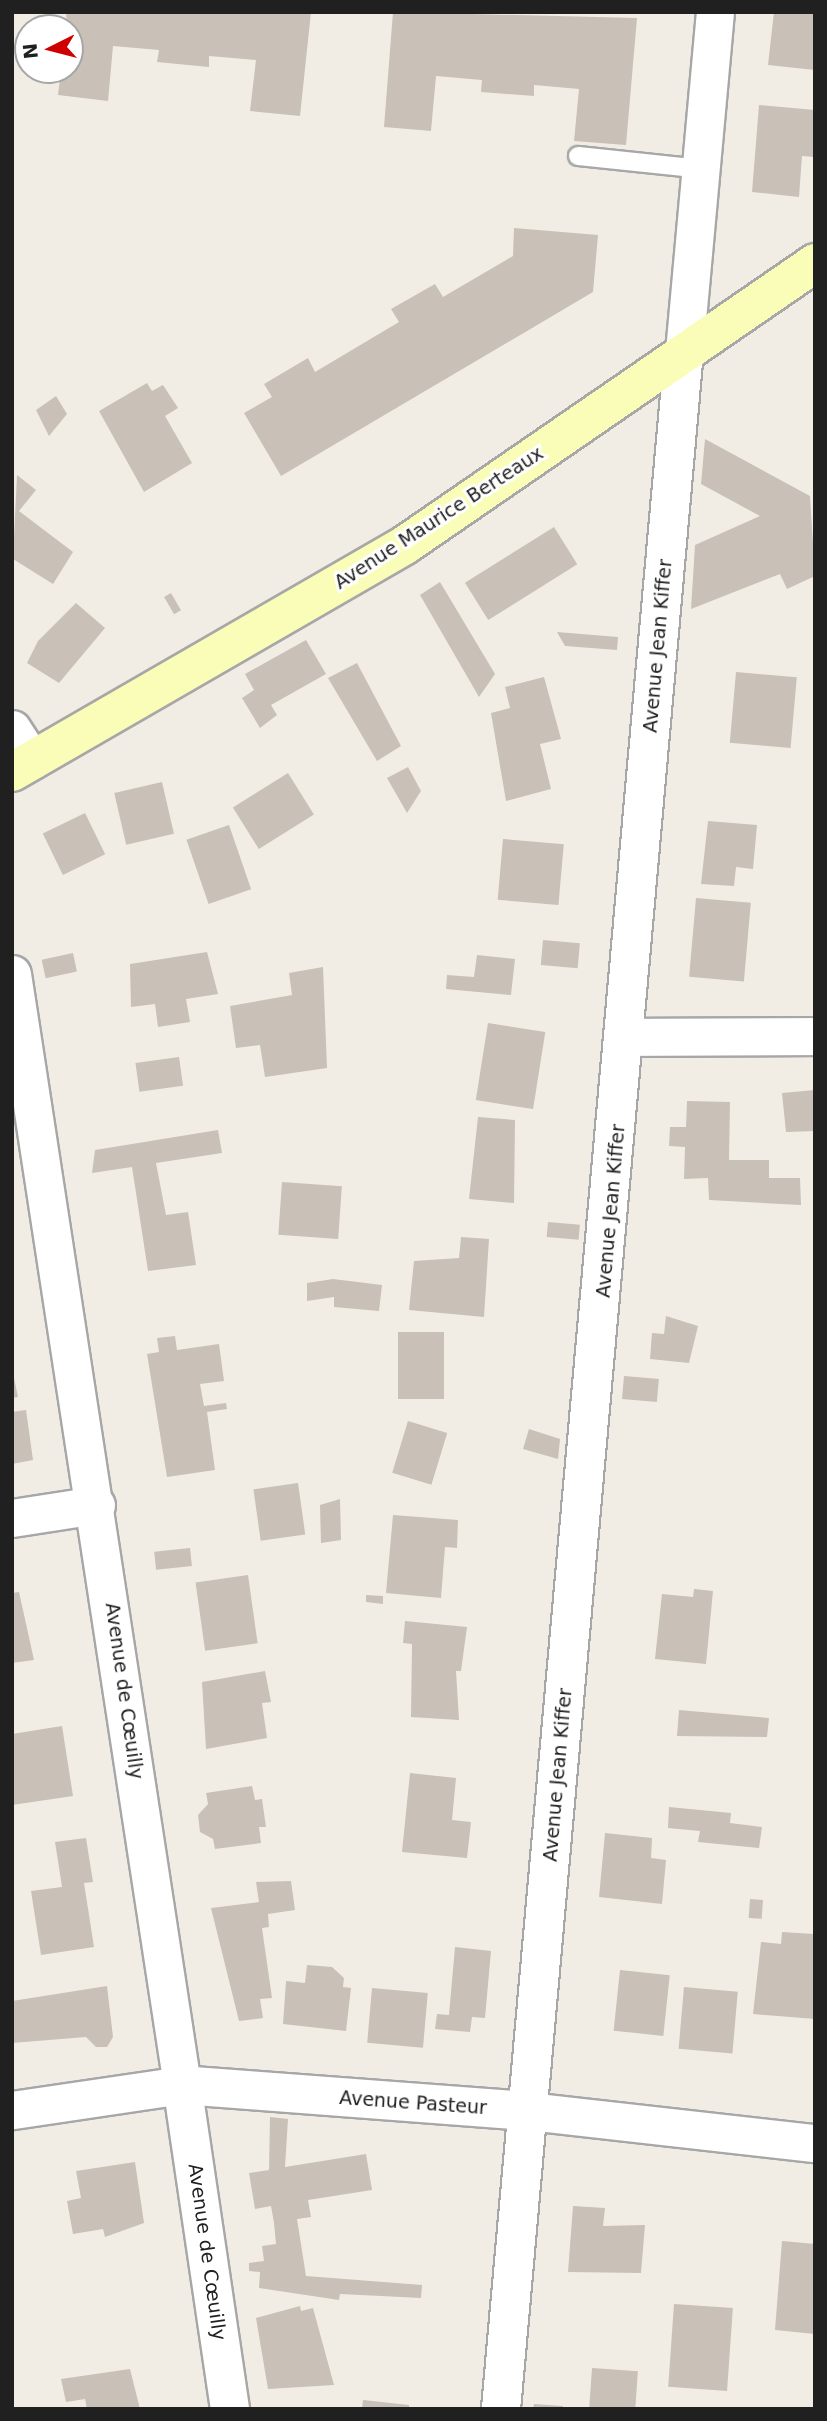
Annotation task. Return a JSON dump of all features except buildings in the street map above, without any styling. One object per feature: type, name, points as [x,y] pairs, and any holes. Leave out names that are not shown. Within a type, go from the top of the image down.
[{"type":"main road","name":"Avenue Maurice Berteaux","points":[[22,766],[405,545],[815,263]]},
{"type":"street","name":"Avenue Jean Kiffer","points":[[501,2409],[627,1037],[715,12]]},
{"type":"street","points":[[12,729],[22,766]]},
{"type":"street","name":"Avenue de Cœuilly","points":[[12,974],[25,1118],[96,1505],[230,2409]]},
{"type":"street","points":[[627,1037],[815,1036]]},
{"type":"street","points":[[12,1518],[96,1505]]},
{"type":"street","name":"Avenue Pasteur","points":[[12,2110],[182,2085],[528,2111],[815,2143]]},
{"type":"lane","points":[[578,156],[701,169]]}]
